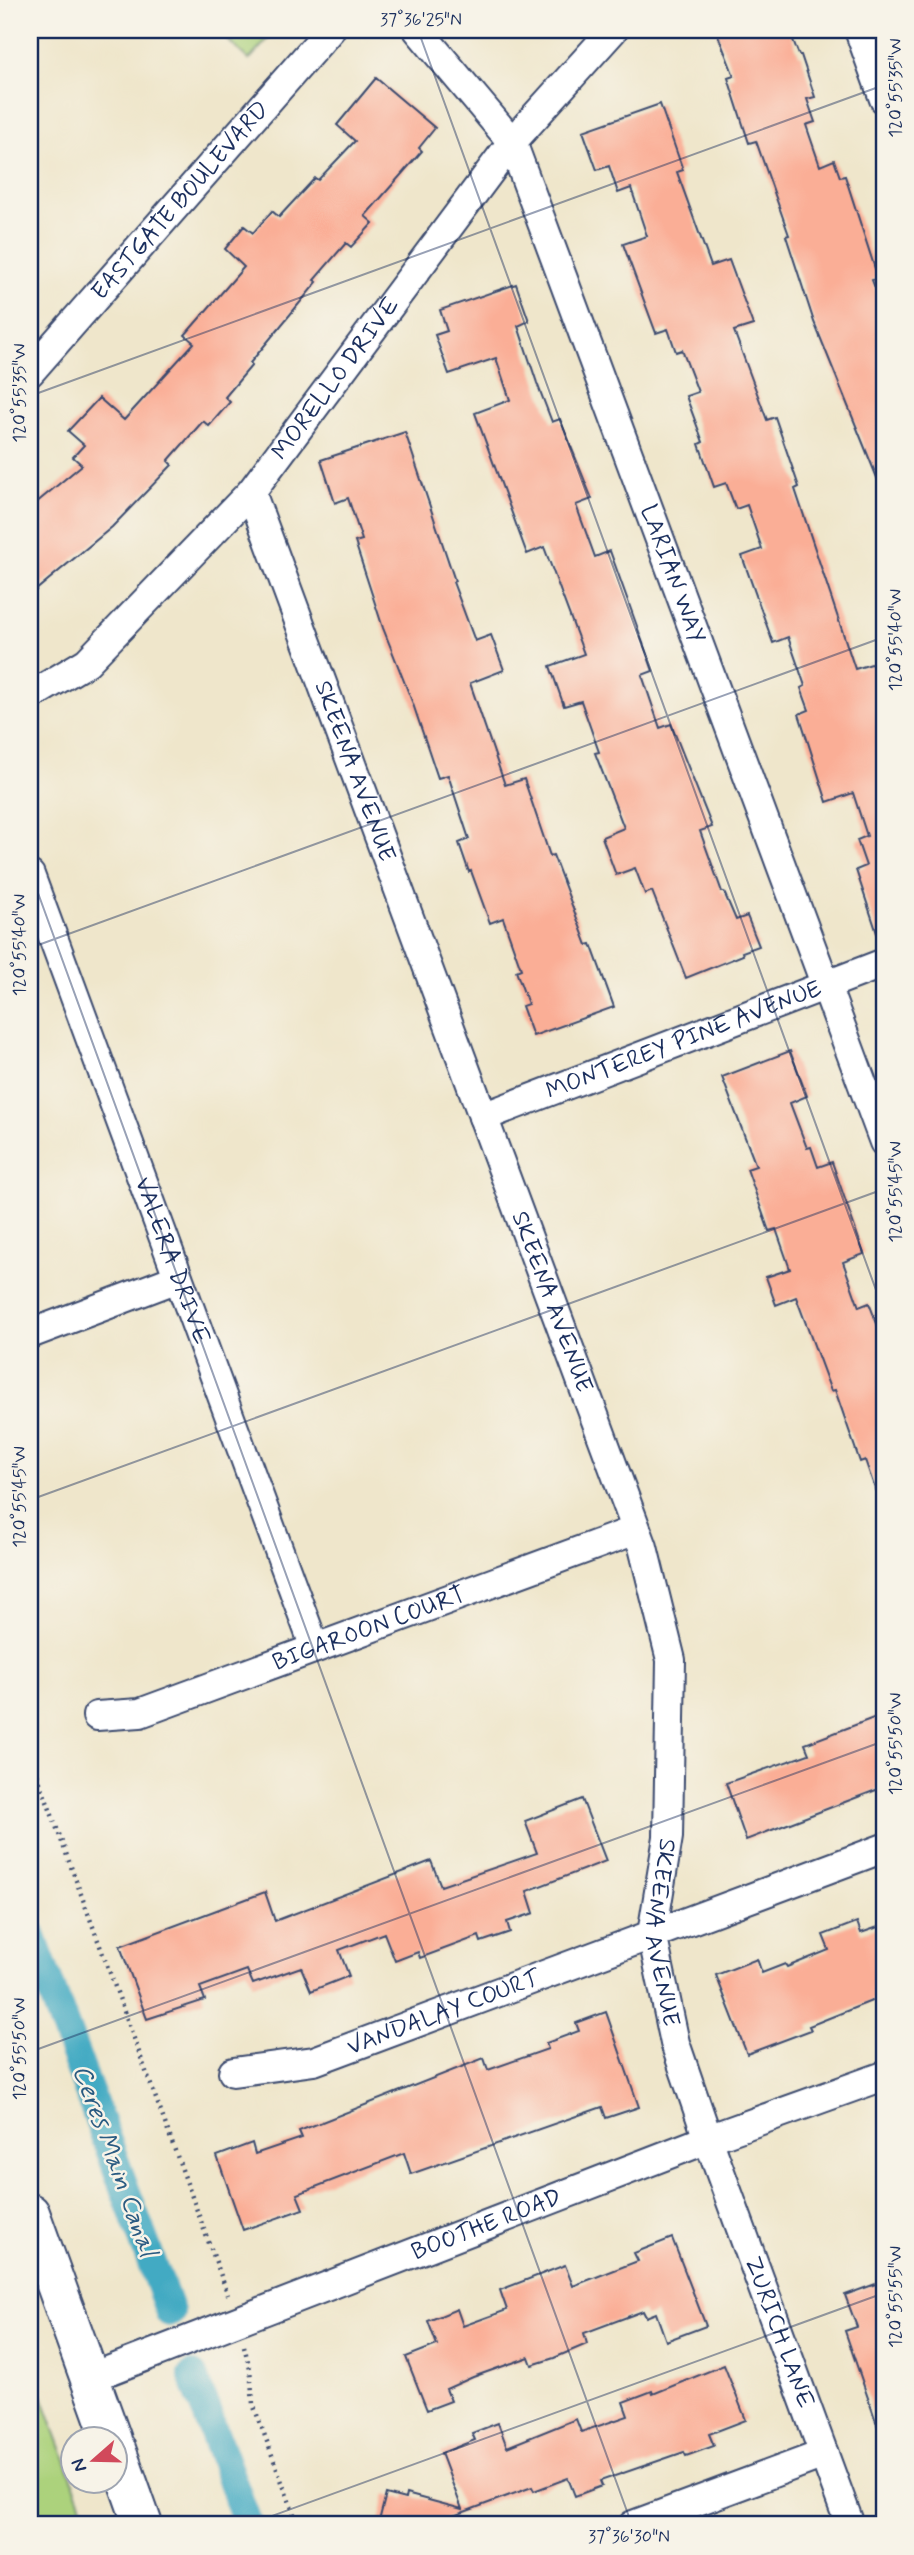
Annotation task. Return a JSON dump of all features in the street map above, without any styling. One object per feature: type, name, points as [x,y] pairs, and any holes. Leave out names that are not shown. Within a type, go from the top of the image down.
[{"type":"main road","points":[[30,2213],[107,2426]]},
{"type":"main road","points":[[130,2488],[143,2525]]},
{"type":"street","name":"EASTGATE BOULEVARD","points":[[30,372],[330,30]]},
{"type":"street","name":"LARIAN WAY","points":[[418,30],[512,142],[884,1142]]},
{"type":"street","name":"MORELLO DRIVE","points":[[30,695],[87,662],[251,492],[512,142],[613,30]]},
{"type":"street","points":[[859,30],[884,99]]},
{"type":"street","name":"SKEENA AVENUE","points":[[251,492],[643,1547],[671,1660],[668,1836],[652,1934],[675,2043],[708,2140]]},
{"type":"street","name":"VALERA DRIVE","points":[[30,875],[38,924],[178,1278],[315,1648]]},
{"type":"street","name":"MONTEREY PINE AVENUE","points":[[483,1117],[884,963]]},
{"type":"street","points":[[30,1334],[178,1278]]},
{"type":"street","name":"BIGAROON COURT","points":[[97,1716],[140,1713],[636,1530]]},
{"type":"street","name":"VANDALAY COURT","points":[[233,2072],[314,2061],[884,1848]]},
{"type":"street","name":"BOOTHE ROAD","points":[[90,2378],[708,2140],[884,2076]]},
{"type":"street","name":"ZURICH LANE","points":[[708,2140],[850,2525]]},
{"type":"street","points":[[633,2525],[824,2454]]},
{"type":"path","points":[[30,1755],[238,2322],[250,2369],[254,2404],[298,2525]]},
{"type":"green space","points":[[217,30],[276,30],[249,60]]},
{"type":"green space","points":[[30,2362],[60,2446],[60,2496],[78,2496],[89,2525],[30,2525]]},
{"type":"building","points":[[716,30],[789,30],[801,55],[815,97],[807,99],[815,122],[806,125],[820,166],[834,160],[840,177],[845,176],[878,278],[872,280],[884,311],[884,495],[814,322],[786,236],[789,235],[756,141],[749,143],[728,78],[734,76]]},
{"type":"building","points":[[376,78],[435,128],[419,148],[422,151],[365,216],[373,223],[351,247],[346,243],[314,280],[317,282],[225,397],[230,402],[209,426],[203,421],[168,461],[172,465],[112,527],[30,595],[30,508],[82,465],[73,457],[84,445],[68,431],[99,398],[124,420],[194,343],[185,335],[244,267],[225,249],[244,226],[253,233],[272,211],[279,217],[315,178],[318,180],[355,141],[337,125]]},
{"type":"building","points":[[660,104],[683,170],[677,172],[711,266],[729,260],[753,325],[734,331],[767,420],[775,417],[799,487],[795,489],[855,669],[878,662],[884,681],[884,941],[880,942],[856,870],[866,866],[857,840],[867,836],[853,793],[827,802],[799,714],[809,710],[801,688],[805,686],[788,637],[773,643],[742,556],[762,549],[747,505],[736,509],[726,483],[714,487],[699,444],[703,442],[686,396],[698,392],[682,350],[676,352],[668,329],[656,333],[623,244],[647,236],[631,188],[618,193],[609,166],[597,170],[583,131]]},
{"type":"building","points":[[516,284],[529,321],[518,326],[537,383],[552,422],[560,419],[592,499],[576,505],[595,557],[610,551],[653,671],[642,675],[660,728],[671,724],[712,827],[700,831],[722,892],[736,920],[747,916],[759,946],[686,978],[652,891],[645,894],[635,868],[616,875],[602,837],[624,828],[595,753],[599,752],[581,701],[564,706],[550,666],[584,654],[544,547],[527,554],[475,413],[510,400],[496,358],[449,374],[435,335],[447,331],[440,310]]},
{"type":"building","points":[[405,432],[455,581],[453,582],[475,641],[491,635],[504,670],[470,683],[505,785],[524,779],[550,856],[553,855],[587,945],[591,944],[614,1007],[533,1036],[522,1006],[528,1004],[516,971],[521,969],[503,918],[490,923],[471,871],[469,872],[459,843],[469,839],[448,775],[438,778],[383,628],[355,542],[362,540],[348,498],[335,503],[321,460]]},
{"type":"building","points":[[790,1051],[807,1096],[790,1103],[807,1148],[811,1147],[818,1167],[832,1162],[864,1254],[843,1262],[859,1307],[869,1303],[879,1329],[884,1327],[884,1505],[881,1506],[865,1460],[860,1462],[835,1390],[831,1391],[796,1297],[776,1305],[766,1277],[790,1269],[776,1229],[769,1231],[747,1169],[756,1166],[722,1077]]},
{"type":"building","points":[[884,1714],[884,1787],[746,1840],[726,1783],[809,1754],[805,1744]]},
{"type":"building","points":[[582,1799],[606,1861],[527,1891],[534,1913],[507,1922],[510,1932],[481,1942],[479,1936],[420,1958],[418,1952],[395,1961],[384,1933],[339,1950],[349,1976],[311,1991],[301,1967],[253,1984],[247,1970],[200,1987],[205,2000],[147,2019],[120,1946],[265,1892],[275,1921],[431,1861],[441,1886],[537,1853],[525,1821]]},
{"type":"building","points":[[857,1922],[861,1933],[884,1925],[884,1996],[809,2026],[811,2030],[747,2054],[716,1975],[757,1959],[762,1973],[785,1964],[787,1967],[829,1950],[823,1935]]},
{"type":"building","points":[[606,2012],[639,2107],[606,2118],[602,2107],[411,2174],[404,2153],[297,2194],[303,2209],[243,2230],[217,2156],[252,2143],[255,2154],[302,2138],[299,2131],[484,2058],[488,2070],[548,2049],[546,2043],[579,2031],[576,2023]]},
{"type":"building","points":[[672,2238],[706,2326],[666,2341],[656,2313],[646,2317],[643,2311],[584,2333],[587,2344],[554,2358],[532,2365],[529,2357],[446,2389],[451,2401],[427,2410],[406,2357],[437,2345],[428,2321],[457,2309],[463,2326],[507,2310],[500,2290],[565,2265],[573,2286],[638,2261],[634,2253]]},
{"type":"building","points":[[884,2281],[884,2432],[880,2433],[845,2331],[857,2327],[845,2295]]},
{"type":"building","points":[[724,2365],[746,2420],[709,2434],[714,2446],[686,2456],[684,2452],[600,2481],[602,2486],[575,2496],[568,2478],[534,2491],[532,2487],[429,2525],[378,2525],[386,2494],[405,2499],[406,2494],[462,2509],[441,2453],[475,2440],[472,2433],[498,2423],[507,2447],[576,2419],[581,2432],[628,2416],[623,2402],[652,2391],[653,2394]]},
{"type":"waterway","name":"Ceres Main Canal","points":[[30,1932],[170,2312]]},
{"type":"waterway","name":"Ceres Main Canal","points":[[193,2376],[248,2525]]}]
